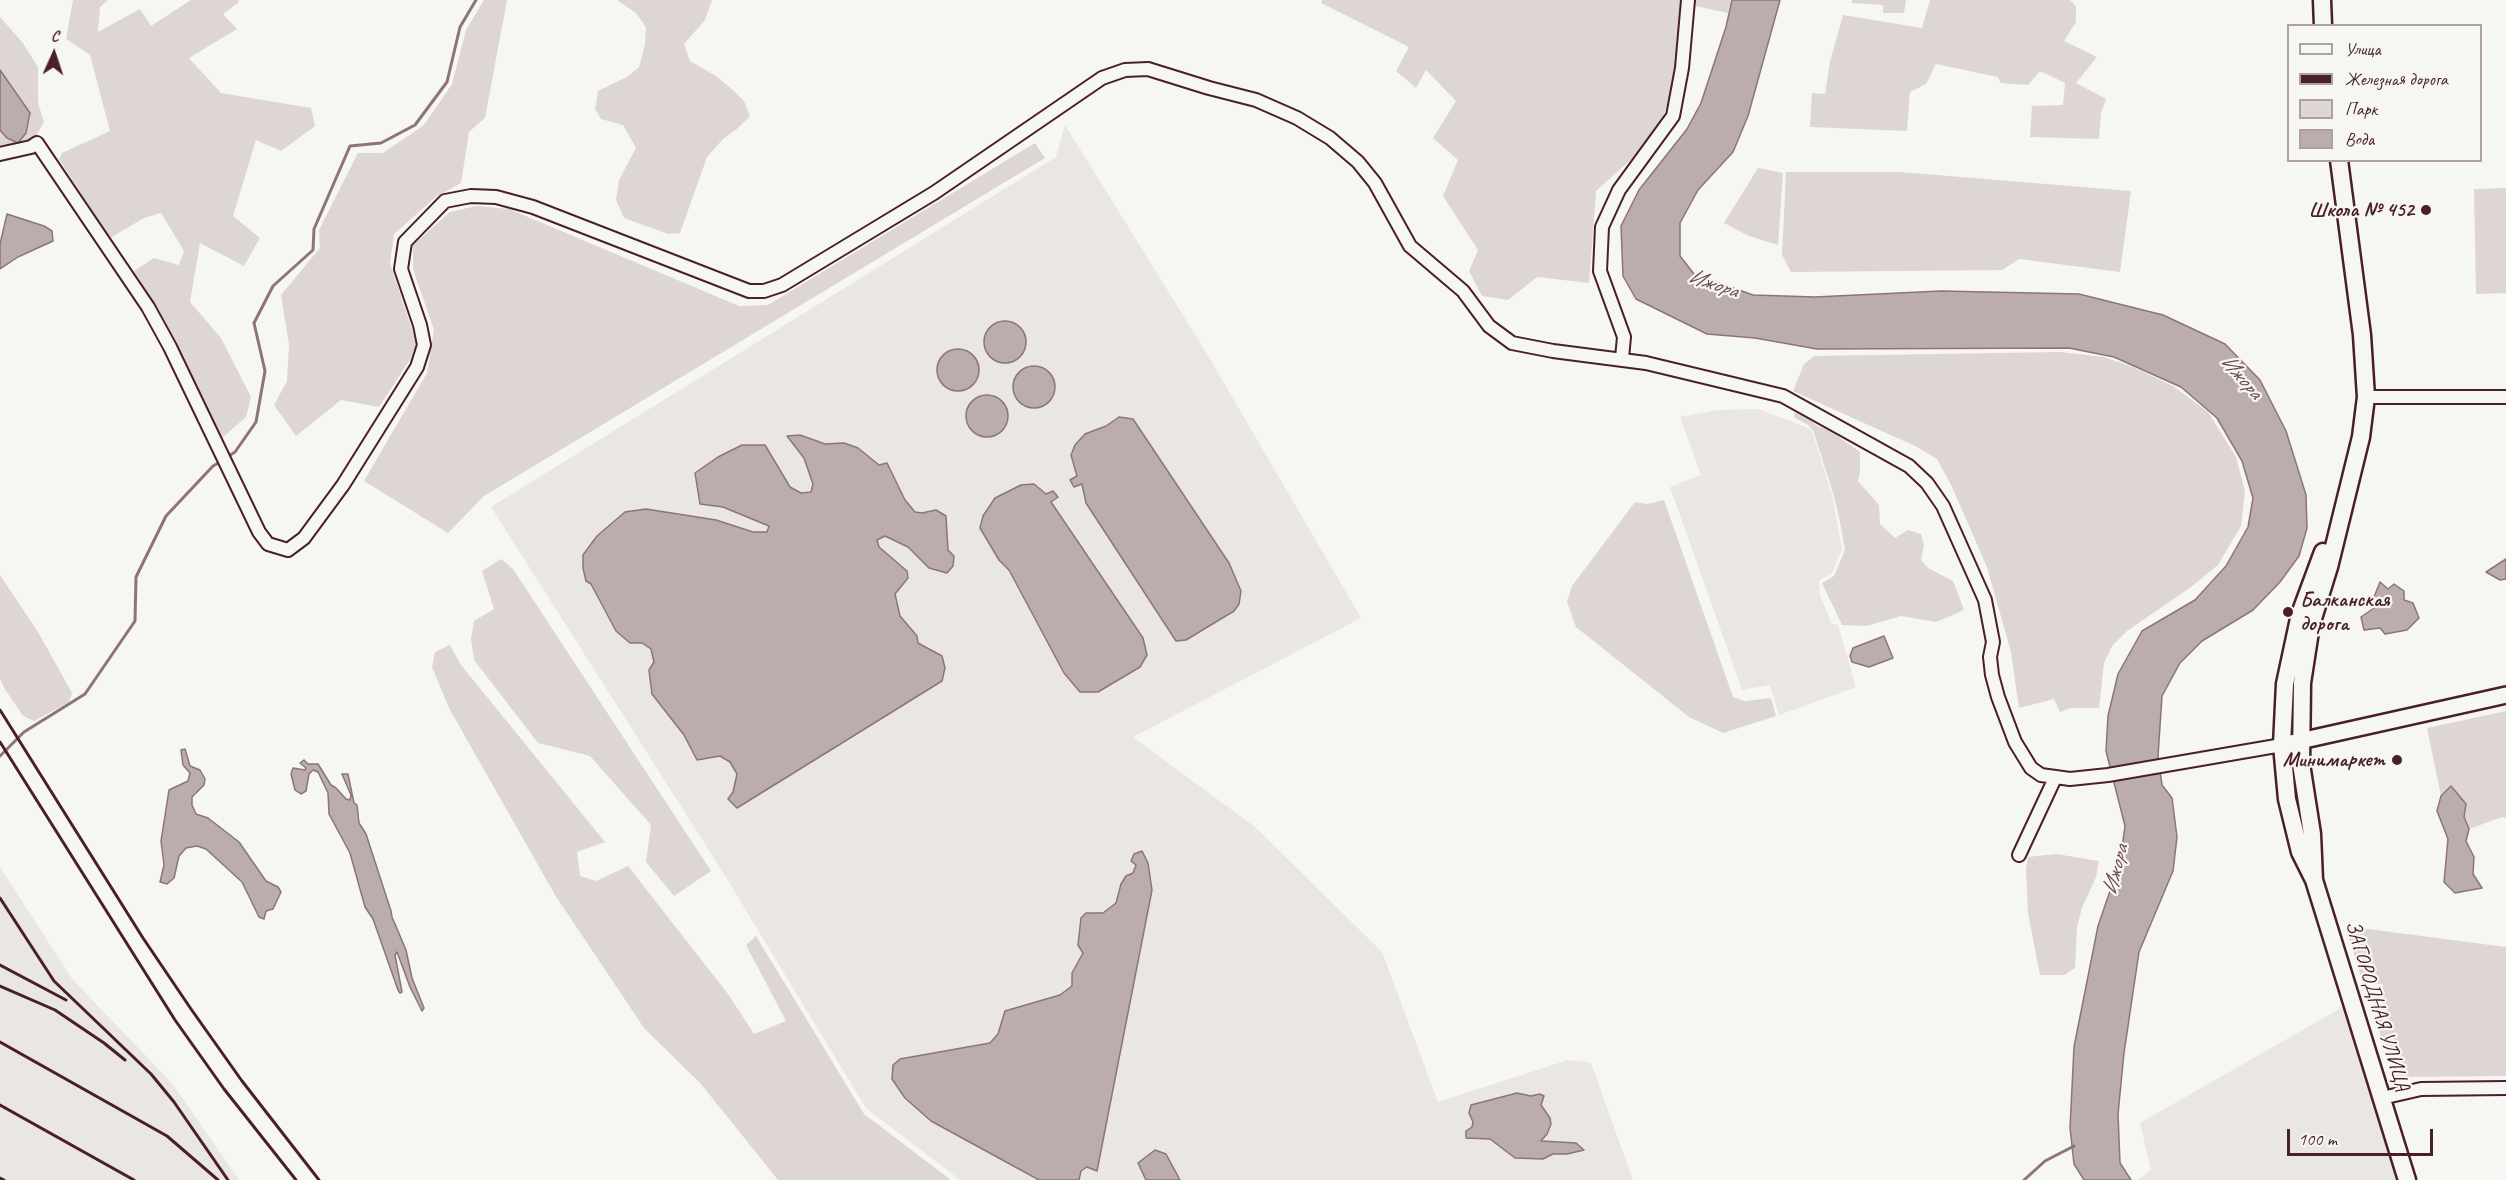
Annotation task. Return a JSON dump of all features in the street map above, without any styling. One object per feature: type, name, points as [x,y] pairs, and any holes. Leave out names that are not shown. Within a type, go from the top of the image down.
[{"type":"main road","points":[[2322,0],[2323,24]]},
{"type":"main road","name":"ЗАГОРОДНАЯ УЛИЦА","points":[[2314,879],[2312,834],[2303,787],[2300,741],[2307,646],[2361,437],[2366,397],[2360,318],[2339,162]]},
{"type":"main road","name":"ЗАГОРОДНАЯ УЛИЦА","points":[[2339,519],[2318,564],[2294,639],[2285,684],[2282,745],[2287,799],[2300,852],[2314,879],[2408,1180]]},
{"type":"street","points":[[1622,358],[1624,337],[1600,271],[1602,227],[1619,190],[1673,116],[1682,68],[1688,0]]},
{"type":"street","points":[[0,154],[31,147],[37,143],[148,307],[221,452],[246,508],[268,544],[288,550],[304,538],[343,485],[417,367],[424,345],[401,269],[405,242],[445,201],[479,196],[496,197],[534,207],[749,291],[764,291],[782,285],[934,193],[1102,78],[1138,68],[1256,100],[1297,117],[1330,138],[1358,162],[1375,183],[1410,246],[1463,291],[1489,326],[1512,343],[1553,351],[1622,358],[1783,396],[1909,466],[1927,483],[1943,506],[1985,600],[1993,642],[1990,657],[1992,675],[2015,742],[2031,768],[2041,775],[2070,779],[2167,766],[2282,745],[2506,695]]},
{"type":"street","points":[[2366,397],[2506,397]]},
{"type":"street","points":[[2019,855],[2055,778]]},
{"type":"street","points":[[2382,1098],[2421,1089],[2506,1088]]},
{"type":"shaded area","points":[[1065,125],[1207,354],[1361,618],[1133,737],[1255,827],[1382,952],[1438,1102],[1568,1060],[1591,1063],[1633,1180],[960,1180],[866,1108],[724,874],[491,507],[1056,157]]},
{"type":"shaded area","points":[[1758,409],[1811,429],[1832,495],[1842,549],[1832,573],[1819,581],[1820,596],[1832,624],[1838,625],[1856,687],[1779,715],[1770,685],[1742,690],[1670,487],[1701,475],[1680,417],[1718,410]]},
{"type":"shaded area","points":[[0,867],[72,979],[172,1083],[239,1180],[0,1180]]},
{"type":"shaded area","points":[[2343,1007],[2398,1180],[2138,1180],[2151,1170],[2140,1123]]},
{"type":"green space","points":[[73,0],[108,0],[100,7],[98,32],[140,9],[151,26],[191,0],[238,0],[239,2],[223,14],[237,29],[189,58],[221,93],[311,108],[315,126],[281,151],[256,140],[233,216],[260,238],[244,266],[200,243],[190,302],[221,338],[251,397],[246,417],[221,439],[156,306],[134,271],[154,258],[179,265],[184,251],[161,213],[144,218],[110,238],[59,159],[62,153],[110,131],[90,55],[66,39]]},
{"type":"green space","points":[[484,0],[507,0],[485,118],[469,132],[461,183],[437,196],[394,234],[390,263],[416,342],[411,358],[379,407],[341,400],[296,436],[274,405],[287,381],[289,345],[281,295],[320,248],[319,230],[358,153],[383,153],[424,125],[452,84],[466,30]]},
{"type":"green space","points":[[617,0],[712,0],[705,20],[684,44],[690,61],[716,76],[733,90],[744,101],[750,116],[723,139],[707,157],[680,233],[668,234],[624,218],[616,200],[619,180],[636,148],[623,125],[601,119],[595,109],[598,91],[627,77],[639,67],[645,45],[646,27],[636,13]]},
{"type":"green space","points":[[1322,0],[1731,0],[1728,13],[1681,3],[1678,64],[1669,100],[1658,129],[1636,155],[1596,191],[1589,283],[1537,277],[1508,300],[1482,296],[1469,271],[1478,250],[1443,196],[1458,160],[1433,138],[1456,101],[1426,70],[1416,88],[1396,71],[1409,47],[1321,3]]},
{"type":"green space","points":[[1852,0],[1906,0],[1904,13],[1883,13],[1883,5],[1852,3]]},
{"type":"green space","points":[[1930,0],[2070,0],[2076,6],[2076,22],[2064,41],[2097,57],[2076,83],[2106,99],[2101,113],[2099,139],[2030,137],[2032,106],[2063,105],[2065,83],[2040,71],[2028,85],[2001,83],[1998,77],[1936,64],[1926,84],[1910,92],[1907,131],[1810,127],[1812,93],[1825,94],[1830,62],[1843,15],[1922,28]]},
{"type":"green space","points":[[0,17],[22,42],[38,67],[38,103],[44,122],[37,134],[24,145],[0,149],[0,130],[7,138],[26,133],[30,120],[27,108],[0,70]]},
{"type":"green space","points":[[1035,143],[1045,158],[484,496],[448,533],[364,481],[427,373],[434,330],[413,269],[413,245],[450,212],[476,206],[509,209],[739,306],[768,305]]},
{"type":"green space","points":[[1758,168],[1783,173],[1778,245],[1749,236],[1724,223]]},
{"type":"green space","points":[[1786,172],[1900,172],[2131,191],[2120,272],[2019,259],[2002,270],[1791,272],[1782,255]]},
{"type":"green space","points":[[2506,188],[2506,293],[2476,294],[2474,189]]},
{"type":"green space","points":[[2060,352],[2104,357],[2133,367],[2173,386],[2208,412],[2236,457],[2245,491],[2241,526],[2218,565],[2191,587],[2127,631],[2112,646],[2104,663],[2099,708],[2070,708],[2060,712],[2054,699],[2019,708],[2011,652],[1987,567],[1952,487],[1937,459],[1915,446],[1793,391],[1804,364],[1814,356]]},
{"type":"green space","points":[[1794,413],[1799,413],[1832,432],[1860,452],[1858,481],[1879,505],[1880,524],[1895,538],[1908,530],[1921,534],[1924,545],[1921,560],[1928,568],[1953,581],[1964,610],[1936,622],[1901,616],[1866,626],[1842,625],[1822,583],[1834,576],[1845,550],[1840,522],[1813,430],[1794,417]]},
{"type":"green space","points":[[1664,500],[1733,697],[1745,701],[1771,698],[1776,716],[1723,733],[1689,717],[1576,627],[1567,602],[1572,586],[1635,502],[1647,504]]},
{"type":"green space","points":[[501,559],[513,569],[711,871],[674,896],[646,862],[651,825],[590,756],[538,743],[474,660],[471,639],[474,621],[494,609],[482,571]]},
{"type":"green space","points":[[0,575],[38,632],[72,693],[69,702],[34,721],[23,716],[0,678]]},
{"type":"green space","points":[[450,645],[461,665],[605,842],[577,852],[580,876],[596,881],[628,866],[728,994],[754,1034],[786,1021],[746,945],[756,936],[864,1114],[951,1180],[778,1180],[701,1084],[644,1028],[555,895],[449,708],[432,667],[435,652]]},
{"type":"green space","points":[[2506,711],[2506,818],[2502,817],[2469,829],[2452,787],[2441,796],[2427,728]]},
{"type":"green space","points":[[2056,854],[2099,861],[2096,877],[2082,908],[2077,927],[2075,968],[2064,975],[2040,975],[2028,913],[2026,869],[2028,857]]},
{"type":"green space","points":[[2345,926],[2506,947],[2506,1076],[2395,1077],[2375,1019],[2383,1019],[2383,984],[2363,983]]},
{"type":"water","name":"Ижора","points":[[1732,0],[1780,0],[1748,116],[1733,152],[1698,190],[1680,223],[1680,256],[1694,274],[1753,295],[1815,297],[1941,291],[2079,294],[2163,315],[2225,344],[2260,380],[2286,431],[2306,495],[2307,528],[2299,556],[2280,582],[2253,610],[2202,641],[2180,663],[2162,696],[2158,756],[2162,785],[2172,798],[2177,837],[2173,871],[2139,952],[2124,1053],[2118,1114],[2120,1163],[2131,1180],[2084,1180],[2074,1164],[2070,1128],[2074,1047],[2098,926],[2120,862],[2125,826],[2106,751],[2108,716],[2118,674],[2142,631],[2195,600],[2226,566],[2248,527],[2253,498],[2242,461],[2217,418],[2181,387],[2114,357],[2069,348],[1817,349],[1755,338],[1707,334],[1636,299],[1623,276],[1621,226],[1639,190],[1687,129],[1701,103],[1726,27]]},
{"type":"water","points":[[0,70],[30,113],[26,133],[18,143],[7,138],[0,130]]},
{"type":"water","points":[[7,214],[44,226],[52,231],[53,241],[18,257],[0,269],[0,244]]},
{"type":"water","points":[[1005,321],[1013,322],[1020,327],[1025,334],[1025,350],[1020,357],[1013,362],[1005,363],[997,362],[990,357],[985,350],[984,342],[985,334],[990,327],[997,322]]},
{"type":"water","points":[[958,349],[966,350],[973,355],[978,362],[978,378],[973,385],[966,390],[958,391],[950,390],[943,385],[938,378],[937,370],[938,362],[943,355],[950,350]]},
{"type":"water","points":[[1034,366],[1042,367],[1049,372],[1054,379],[1054,395],[1049,402],[1042,407],[1034,408],[1026,407],[1019,402],[1014,395],[1013,387],[1014,379],[1019,372],[1026,367]]},
{"type":"water","points":[[987,395],[995,396],[1002,401],[1007,408],[1007,424],[1002,431],[995,436],[987,437],[979,436],[972,431],[967,424],[966,416],[967,408],[972,401],[979,396]]},
{"type":"water","points":[[1119,417],[1133,419],[1229,563],[1241,591],[1239,604],[1234,611],[1186,640],[1176,641],[1086,503],[1082,484],[1074,487],[1070,480],[1077,476],[1071,455],[1075,445],[1085,434],[1106,426]]},
{"type":"water","points":[[800,435],[825,444],[844,443],[858,448],[879,465],[887,463],[905,500],[915,512],[936,510],[946,516],[948,550],[954,556],[953,566],[947,573],[929,568],[908,547],[885,536],[877,540],[879,547],[907,571],[908,578],[895,594],[900,616],[917,636],[918,643],[942,656],[945,668],[942,681],[737,808],[728,799],[733,792],[737,774],[730,762],[720,756],[697,760],[684,735],[652,694],[649,670],[654,662],[651,649],[642,643],[630,643],[616,631],[591,584],[586,581],[583,555],[597,536],[625,512],[646,509],[716,520],[753,532],[767,532],[769,526],[723,507],[700,504],[695,473],[718,457],[742,445],[765,445],[790,487],[801,493],[811,492],[813,484],[804,458],[787,436]]},
{"type":"water","points":[[1034,484],[1046,494],[1053,491],[1058,497],[1051,502],[1143,638],[1147,655],[1140,667],[1098,692],[1080,692],[1064,673],[1009,570],[999,560],[980,528],[983,516],[995,498],[1021,485]]},
{"type":"water","points":[[2506,559],[2506,579],[2500,580],[2486,572]]},
{"type":"water","points":[[2380,582],[2388,589],[2394,584],[2404,591],[2404,600],[2413,603],[2419,618],[2407,630],[2385,634],[2380,628],[2364,630],[2361,617],[2374,608],[2374,597]]},
{"type":"water","points":[[1884,636],[1893,658],[1869,667],[1852,662],[1850,656],[1853,648]]},
{"type":"water","points":[[185,749],[190,766],[200,770],[205,779],[204,785],[192,797],[192,805],[196,814],[208,818],[239,842],[266,881],[278,887],[281,892],[273,909],[266,911],[264,919],[259,917],[242,882],[206,849],[197,846],[186,848],[179,856],[174,878],[167,884],[160,882],[164,865],[161,841],[169,790],[188,781],[190,773],[183,765],[181,750]]},
{"type":"water","points":[[304,760],[308,764],[318,764],[331,785],[350,800],[351,795],[342,774],[348,774],[354,803],[357,805],[359,823],[366,834],[392,917],[406,950],[412,978],[424,1008],[422,1011],[397,952],[395,955],[402,992],[398,990],[373,919],[365,907],[350,853],[329,814],[328,793],[318,772],[313,770],[309,774],[306,791],[301,794],[295,790],[291,774],[293,768],[305,770],[306,768],[300,763]]},
{"type":"water","points":[[2451,786],[2466,804],[2464,817],[2469,829],[2466,841],[2474,857],[2473,874],[2482,888],[2455,893],[2444,882],[2448,839],[2437,811],[2441,796]]},
{"type":"water","points":[[1142,851],[1148,863],[1152,890],[1097,1171],[1087,1167],[1081,1171],[1079,1180],[1039,1180],[931,1121],[905,1098],[892,1079],[893,1065],[900,1059],[990,1043],[998,1034],[1005,1011],[1060,995],[1072,986],[1072,973],[1083,953],[1078,945],[1081,918],[1086,913],[1103,913],[1116,903],[1121,884],[1126,876],[1133,873],[1136,865],[1131,861],[1134,854]]},
{"type":"water","points":[[1517,1093],[1544,1096],[1541,1105],[1550,1118],[1551,1124],[1541,1141],[1576,1143],[1584,1150],[1553,1154],[1543,1159],[1515,1158],[1490,1139],[1466,1138],[1466,1131],[1472,1127],[1473,1122],[1469,1113],[1471,1105]]},
{"type":"water","points":[[1155,1150],[1166,1154],[1180,1180],[1146,1180],[1138,1163]]},
{"type":"waterway","points":[[227,457],[235,452],[256,422],[265,371],[254,323],[273,286],[313,250],[314,229],[350,146],[381,143],[415,125],[447,82],[460,27],[476,0]]},
{"type":"waterway","points":[[0,756],[24,732],[85,694],[135,621],[136,577],[166,516],[213,466],[222,461]]},
{"type":"waterway","points":[[2024,1180],[2045,1161],[2074,1146]]},
{"type":"railway","points":[[0,710],[143,938],[191,1009],[242,1081],[319,1180]]},
{"type":"railway","points":[[0,742],[175,1020],[224,1089],[296,1180]]},
{"type":"railway","points":[[0,898],[54,981],[151,1074],[174,1102],[228,1180]]},
{"type":"railway","points":[[0,965],[66,1000]]},
{"type":"railway","points":[[0,986],[55,1010],[125,1060]]},
{"type":"railway","points":[[0,1042],[167,1136],[218,1180]]},
{"type":"railway","points":[[0,1105],[134,1180]]},
{"type":"railway","points":[[0,1178],[4,1180]]},
{"type":"place","name":"Школа № 452","points":[[2426,210]]},
{"type":"place","name":"Балканская дорога","points":[[2288,612]]},
{"type":"place","name":"Минимаркет","points":[[2397,760]]}]
